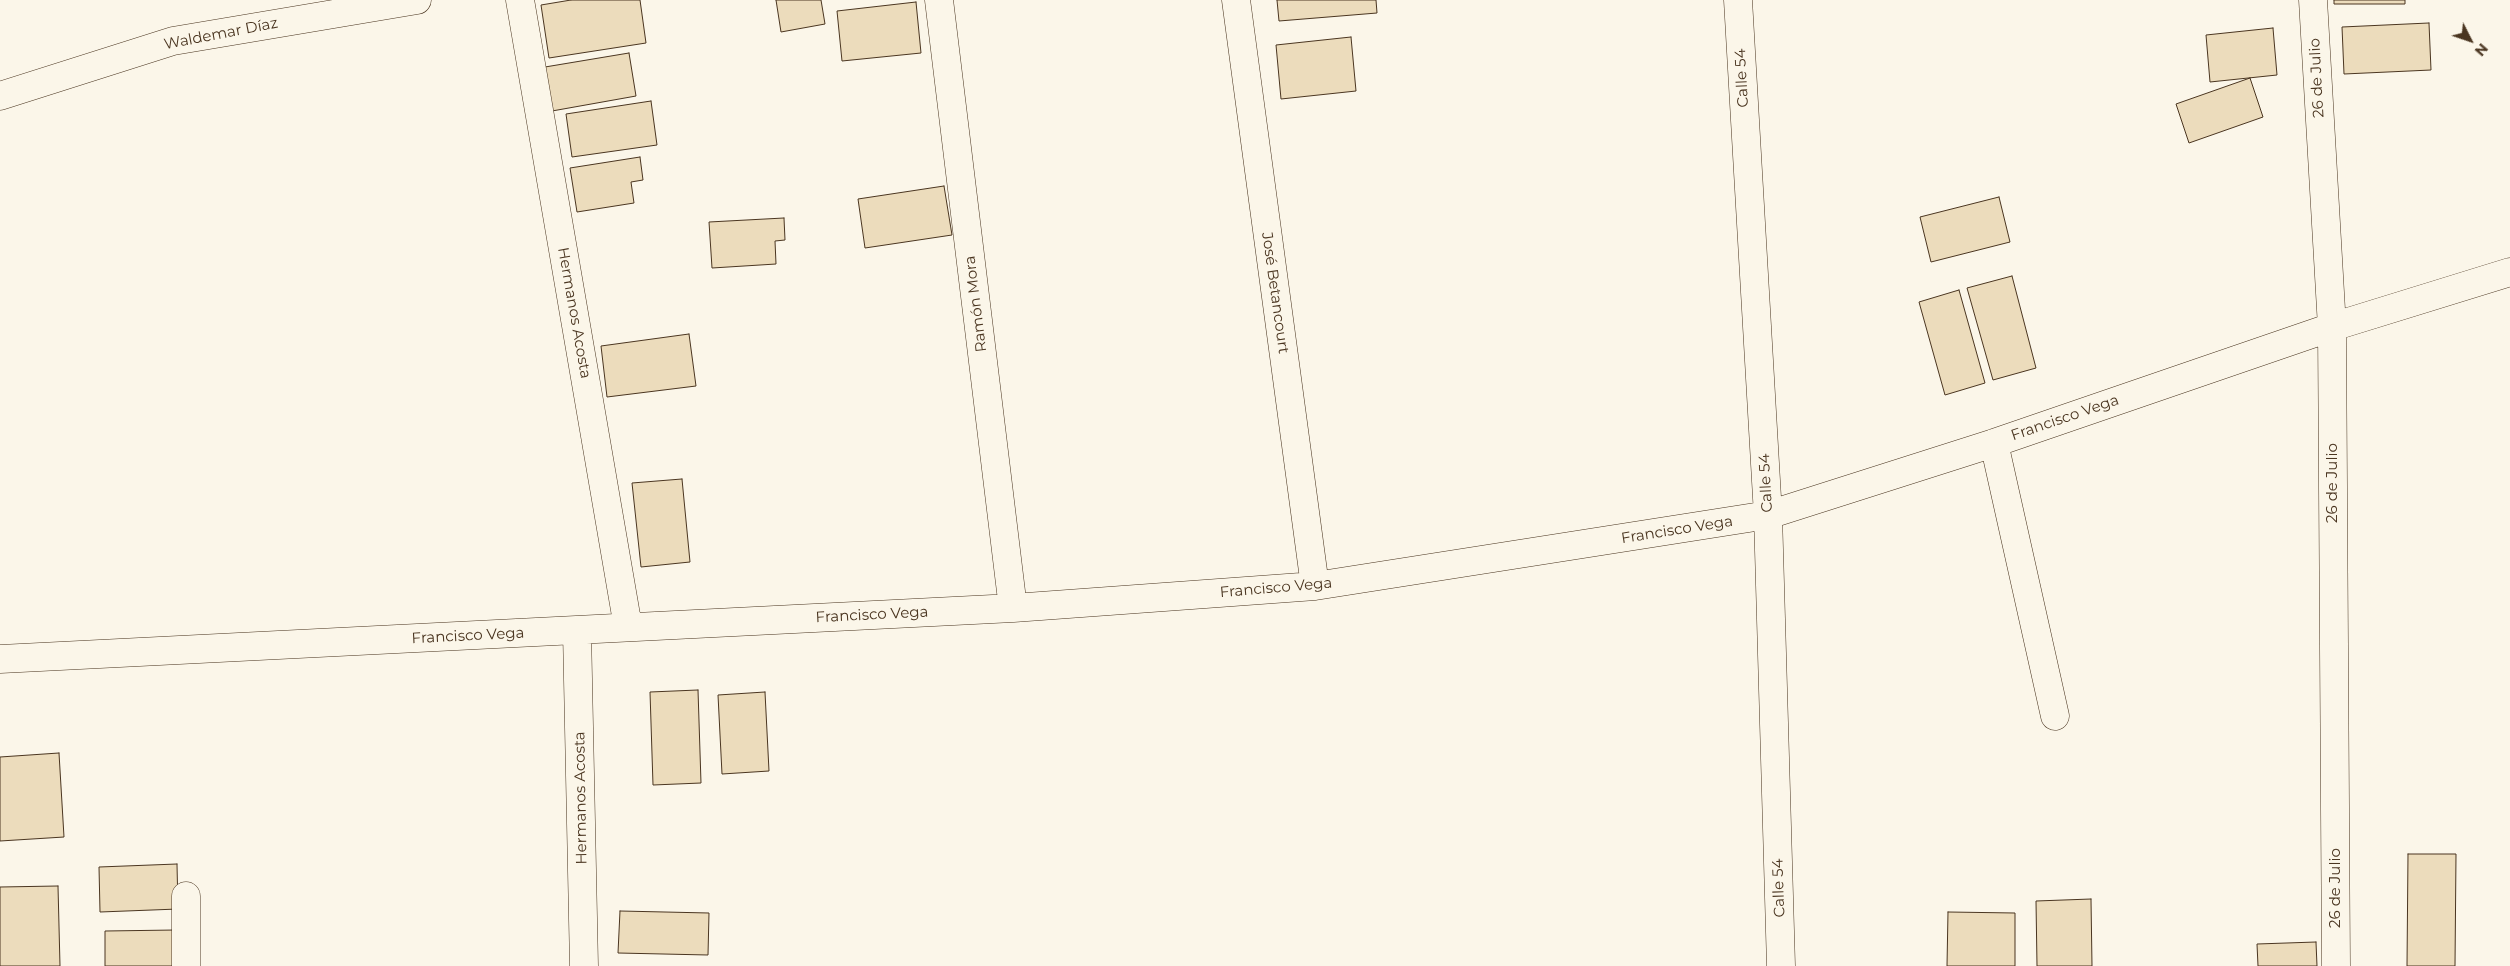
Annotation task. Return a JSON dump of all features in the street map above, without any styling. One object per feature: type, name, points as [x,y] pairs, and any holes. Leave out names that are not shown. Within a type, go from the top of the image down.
[{"type":"street","name":"Waldemar Díaz","points":[[0,96],[172,41],[417,0]]},
{"type":"street","name":"Hermanos Acosta","points":[[520,0],[628,627]]},
{"type":"street","name":"Ramón Mora","points":[[938,0],[1013,608]]},
{"type":"street","name":"José Betancourt","points":[[1236,0],[1315,586]]},
{"type":"street","name":"Calle 54","points":[[1738,0],[1768,515],[1781,966]]},
{"type":"street","name":"26 de Julio","points":[[2313,0],[2332,327],[2336,966]]},
{"type":"street","name":"Francisco Vega","points":[[0,659],[1013,608],[1315,586],[1768,515],[1994,443],[2332,327],[2510,272]]},
{"type":"street","points":[[1994,443],[2055,716]]},
{"type":"street","name":"Hermanos Acosta","points":[[577,631],[584,966]]},
{"type":"street","points":[[186,896],[186,966]]},
{"type":"building","points":[[571,0],[640,0],[646,43],[549,58],[541,5]]},
{"type":"building","points":[[776,0],[821,0],[825,24],[781,32]]},
{"type":"building","points":[[1277,0],[1376,0],[1377,13],[1279,21]]},
{"type":"building","points":[[2334,0],[2405,0],[2405,4],[2334,4]]},
{"type":"building","points":[[916,2],[921,53],[842,61],[837,11]]},
{"type":"building","points":[[2429,23],[2431,70],[2344,74],[2342,27]]},
{"type":"building","points":[[2273,28],[2277,75],[2210,82],[2206,35]]},
{"type":"building","points":[[1351,37],[1356,91],[1281,99],[1276,45]]},
{"type":"building","points":[[629,53],[636,96],[552,111],[545,67]]},
{"type":"building","points":[[2250,78],[2263,117],[2189,143],[2176,104]]},
{"type":"building","points":[[651,101],[657,145],[572,157],[566,114]]},
{"type":"building","points":[[640,157],[643,180],[631,182],[634,203],[577,212],[570,168]]},
{"type":"building","points":[[944,186],[952,235],[865,248],[858,199]]},
{"type":"building","points":[[1999,197],[2010,242],[1931,262],[1920,217]]},
{"type":"building","points":[[784,218],[785,240],[775,241],[776,264],[712,268],[709,222]]},
{"type":"building","points":[[2012,276],[2036,368],[1993,380],[1967,288]]},
{"type":"building","points":[[1959,290],[1985,383],[1945,395],[1919,302]]},
{"type":"building","points":[[689,334],[696,386],[607,397],[601,346]]},
{"type":"building","points":[[682,479],[690,562],[641,567],[632,483]]},
{"type":"building","points":[[698,690],[701,783],[653,785],[650,692]]},
{"type":"building","points":[[765,692],[769,771],[722,774],[718,695]]},
{"type":"building","points":[[59,753],[64,837],[0,841],[0,757]]},
{"type":"building","points":[[2408,854],[2456,854],[2455,966],[2407,966]]},
{"type":"building","points":[[177,864],[178,909],[100,912],[99,867]]},
{"type":"building","points":[[58,886],[60,966],[0,966],[0,887]]},
{"type":"building","points":[[2091,899],[2092,966],[2037,966],[2036,901]]},
{"type":"building","points":[[620,911],[709,913],[708,955],[618,953]]},
{"type":"building","points":[[1948,912],[2015,913],[2015,966],[1947,966]]},
{"type":"building","points":[[176,930],[176,966],[105,966],[105,931]]},
{"type":"building","points":[[2316,942],[2317,966],[2258,966],[2257,944]]}]
